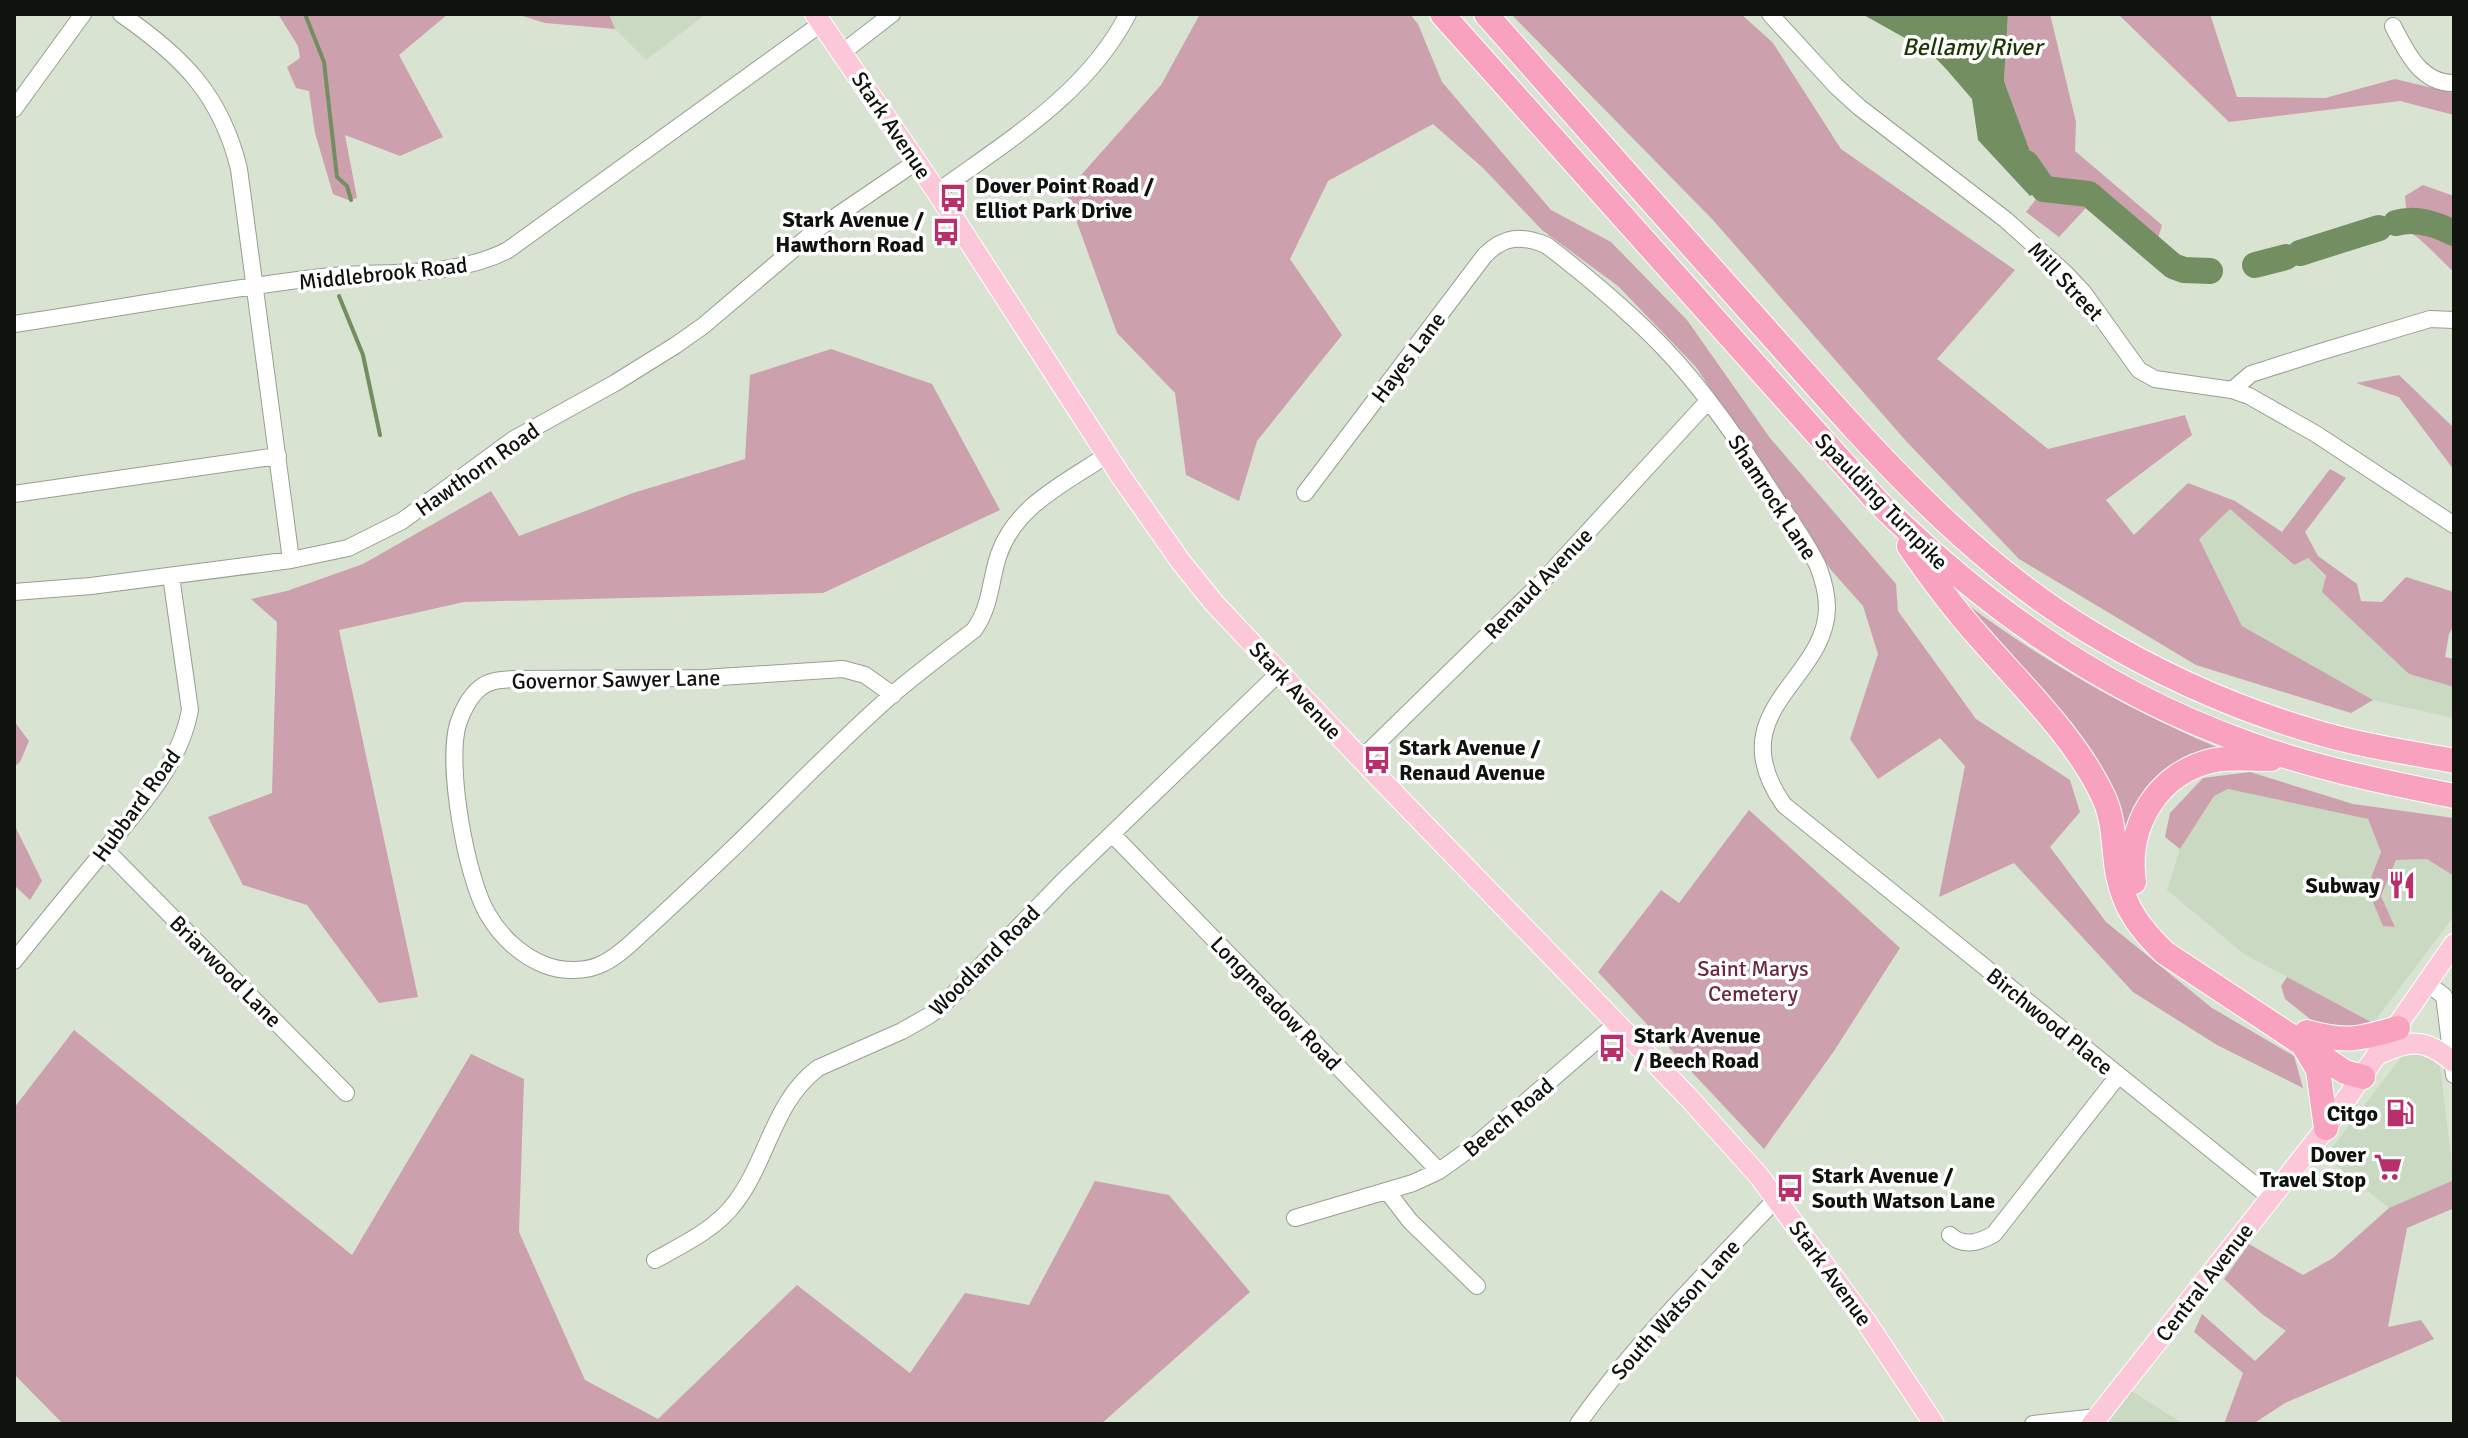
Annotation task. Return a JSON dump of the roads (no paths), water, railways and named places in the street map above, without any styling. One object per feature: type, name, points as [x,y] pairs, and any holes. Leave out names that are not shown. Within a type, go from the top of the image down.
[{"type":"highway","name":"Spaulding Turnpike","points":[[1442,14],[1877,501],[1976,592],[2078,663],[2200,724],[2293,759],[2454,796]]},
{"type":"highway","name":"Spaulding Turnpike","points":[[1486,14],[1803,371],[1923,501],[2043,601],[2101,638],[2236,705],[2341,739],[2454,761]]},
{"type":"highway","points":[[1877,501],[1944,597],[2029,694],[2075,750],[2093,778],[2105,801],[2114,837],[2118,875],[2128,908],[2144,933],[2165,953],[2304,1037],[2354,1063],[2363,1077]]},
{"type":"highway","points":[[2293,759],[2213,761],[2173,779],[2144,812],[2134,840],[2132,869],[2139,897],[2154,923],[2175,942],[2304,1037],[2318,1070],[2326,1128]]},
{"type":"highway","points":[[2304,1037],[2360,1039],[2398,1028]]},
{"type":"main road","name":"Stark Avenue","points":[[818,18],[937,192],[1107,455],[1181,562],[1361,759],[1689,1098],[1777,1198],[1867,1323],[1934,1424]]},
{"type":"main road","name":"Central Avenue","points":[[2095,1420],[2326,1128],[2454,944]]},
{"type":"main road","points":[[2379,1054],[2419,1042],[2432,1046],[2453,1068]]},
{"type":"street","points":[[14,109],[83,14]]},
{"type":"street","points":[[121,14],[191,72],[208,92],[224,120],[239,169],[291,560]]},
{"type":"street","points":[[843,52],[892,14]]},
{"type":"street","points":[[937,192],[1061,99],[1095,61],[1128,14]]},
{"type":"street","name":"Mill Street","points":[[1770,14],[1836,86],[1877,123],[2006,220],[2065,273],[2083,292],[2139,370],[2155,379],[2232,390],[2249,396],[2316,434],[2454,525]]},
{"type":"street","name":"Middlebrook Road","points":[[14,324],[321,278],[440,270],[475,265],[491,259],[508,250],[818,18]]},
{"type":"street","points":[[2393,26],[2424,73],[2435,80],[2454,83]]},
{"type":"street","name":"Hawthorn Road","points":[[14,592],[171,576],[291,560],[348,548],[402,521],[514,439],[628,376],[685,339],[816,230],[916,162]]},
{"type":"street","name":"Shamrock Lane","points":[[1522,237],[1546,245],[1558,253],[1659,342],[1708,401],[1811,553],[1824,586],[1827,606],[1822,631],[1810,655],[1778,699],[1765,730],[1764,747],[1776,794],[1795,816],[1830,843]]},
{"type":"street","name":"Hayes Lane","points":[[1305,493],[1485,255],[1503,241],[1522,237]]},
{"type":"street","points":[[2232,390],[2251,374],[2430,319],[2454,320]]},
{"type":"street","name":"Renaud Avenue","points":[[1361,759],[1541,583],[1708,401]]},
{"type":"street","name":"Governor Sawyer Lane","points":[[893,695],[865,675],[843,669],[704,678],[536,678],[488,682],[478,689],[464,710],[455,744],[463,835],[472,875],[487,913],[514,946],[539,962],[567,970],[584,969],[602,964],[619,953],[893,695],[974,630],[984,616],[1000,549],[1017,519],[1029,507],[1107,455]]},
{"type":"street","points":[[14,494],[278,456]]},
{"type":"street","name":"Hubbard Road","points":[[14,961],[168,768],[186,729],[190,710],[189,692],[171,576]]},
{"type":"street","name":"Woodland Road","points":[[655,1260],[716,1222],[736,1202],[783,1108],[805,1078],[818,1068],[902,1031],[930,1015],[1280,672]]},
{"type":"street","name":"Longmeadow Road","points":[[1112,834],[1439,1171]]},
{"type":"street","name":"Birchwood Place","points":[[1830,843],[2271,1198]]},
{"type":"street","name":"Briarwood Lane","points":[[105,849],[346,1093]]},
{"type":"street","points":[[2428,984],[2444,996],[2453,1068]]},
{"type":"street","name":"Beech Road","points":[[1295,1218],[1387,1191],[1439,1171],[1478,1143],[1617,1023]]},
{"type":"street","points":[[1950,1235],[1956,1241],[1970,1243],[1994,1234],[2118,1076]]},
{"type":"street","points":[[1387,1191],[1410,1221],[1477,1286]]},
{"type":"street","name":"South Watson Lane","points":[[1578,1424],[1651,1334],[1777,1198]]},
{"type":"street","points":[[2033,1424],[2095,1420]]},
{"type":"water","name":"Bellamy River","points":[[1862,14],[2008,14],[2004,81],[2044,189],[2030,196],[1978,140],[1972,99],[1924,46]]},
{"type":"waterway","points":[[305,14],[324,62],[337,177],[347,186],[351,200]]},
{"type":"waterway","name":"Bellamy River","points":[[2026,163],[2044,189],[2089,194],[2173,266],[2184,270],[2210,271]]},
{"type":"waterway","name":"Bellamy River","points":[[2396,223],[2426,222],[2454,233]]},
{"type":"waterway","name":"Bellamy River","points":[[2300,253],[2379,228]]},
{"type":"waterway","name":"Bellamy River","points":[[2255,265],[2286,257]]},
{"type":"waterway","points":[[339,296],[363,355],[380,435]]},
{"type":"place","name":"Dover Point Road / Elliot Park Drive","points":[[953,198]]},
{"type":"place","name":"Stark Avenue / Hawthorn Road","points":[[946,232]]},
{"type":"place","name":"Stark Avenue / Renaud Avenue","points":[[1377,760]]},
{"type":"place","name":"Subway","points":[[2402,885]]},
{"type":"place","name":"Stark Avenue / Beech Road","points":[[1612,1048]]},
{"type":"place","name":"Citgo","points":[[2400,1113]]},
{"type":"place","name":"Dover Travel Stop","points":[[2388,1167]]},
{"type":"place","name":"Stark Avenue / South Watson Lane","points":[[1790,1188]]},
{"type":"park label","name":"Saint Marys Cemetery","points":[[1753,980]]}]
